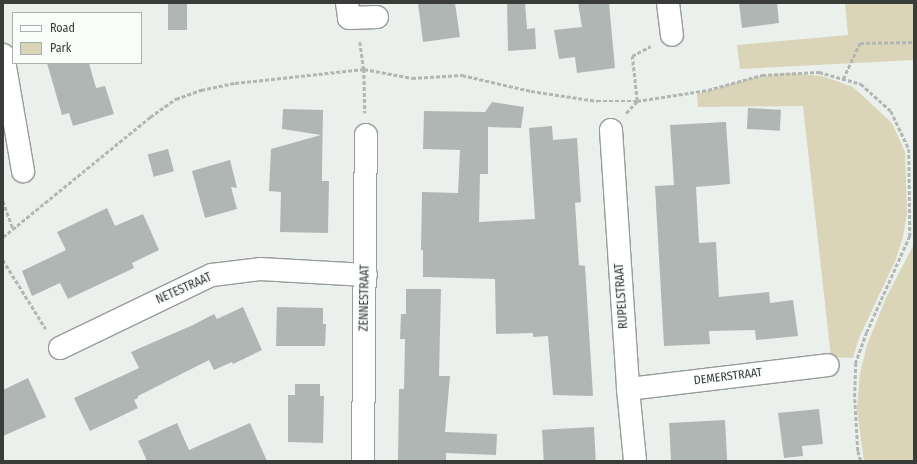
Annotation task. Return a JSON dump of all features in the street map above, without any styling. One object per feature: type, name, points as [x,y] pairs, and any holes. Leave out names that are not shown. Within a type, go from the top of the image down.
[{"type":"street","points":[[668,3],[672,35]]},
{"type":"street","points":[[352,10],[377,17]]},
{"type":"street","points":[[3,55],[23,172]]},
{"type":"street","name":"RUPELSTRAAT","points":[[611,130],[634,461]]},
{"type":"street","name":"ZENNESTRAAT","points":[[362,461],[366,275],[366,135]]},
{"type":"street","name":"NETESTRAAT","points":[[60,348],[212,275],[260,269],[366,275]]},
{"type":"street","name":"DEMERSTRAAT","points":[[628,389],[828,365]]},
{"type":"path","points":[[352,10],[364,69],[366,135]]},
{"type":"path","points":[[611,130],[637,102],[632,56],[672,35]]},
{"type":"path","points":[[843,79],[860,43],[914,42]]},
{"type":"path","points":[[3,236],[150,117],[176,99],[200,90],[235,83],[364,69],[412,78],[462,75],[531,91],[598,101],[637,102],[708,90],[762,75],[819,72],[862,84],[891,111],[910,149],[910,236],[867,332],[856,363],[855,399],[858,451],[861,461]]},
{"type":"path","points":[[3,201],[13,229]]},
{"type":"path","points":[[3,260],[39,320],[60,348]]},
{"type":"green space","points":[[845,3],[914,3],[914,60],[740,69],[737,45],[848,35]]},
{"type":"green space","points":[[786,73],[822,76],[853,87],[892,123],[905,152],[907,213],[903,237],[896,259],[859,338],[853,358],[831,357],[803,106],[698,107],[697,94],[755,77]]},
{"type":"green space","points":[[914,244],[914,461],[864,461],[857,410],[860,373],[867,345],[886,298]]},
{"type":"building","points":[[168,3],[187,3],[187,30],[168,30]]},
{"type":"building","points":[[418,3],[455,3],[460,37],[423,42]]},
{"type":"building","points":[[507,3],[525,3],[527,29],[535,28],[536,49],[508,51]]},
{"type":"building","points":[[578,3],[609,3],[615,68],[577,73],[575,57],[559,59],[554,30],[582,27]]},
{"type":"building","points":[[739,3],[777,3],[779,23],[742,28]]},
{"type":"building","points":[[47,64],[89,64],[96,88],[105,86],[114,114],[73,126],[69,113],[62,115]]},
{"type":"building","points":[[492,102],[524,107],[521,128],[488,127],[488,174],[480,174],[479,222],[535,219],[529,128],[552,126],[553,140],[577,138],[581,202],[575,203],[579,265],[585,266],[593,396],[553,395],[548,336],[533,337],[533,333],[496,334],[495,279],[423,277],[423,250],[421,250],[422,192],[458,193],[460,150],[423,149],[424,111],[485,112]]},
{"type":"building","points":[[748,108],[781,110],[780,131],[747,129]]},
{"type":"building","points":[[283,109],[323,110],[322,181],[329,181],[328,233],[280,232],[281,192],[269,191],[271,149],[321,135],[282,129]]},
{"type":"building","points":[[726,122],[730,184],[696,187],[699,243],[716,242],[719,297],[769,292],[770,303],[793,300],[798,336],[756,340],[755,330],[709,331],[710,344],[664,346],[655,186],[674,185],[670,125]]},
{"type":"building","points":[[168,149],[174,171],[154,177],[148,154]]},
{"type":"building","points":[[230,160],[237,188],[231,187],[237,209],[205,218],[192,171]]},
{"type":"building","points":[[107,208],[115,226],[143,214],[159,250],[132,263],[134,268],[68,299],[60,283],[32,296],[22,271],[66,250],[57,232]]},
{"type":"building","points":[[406,289],[441,289],[439,376],[450,376],[445,432],[497,434],[496,455],[446,453],[446,461],[398,461],[399,389],[404,389],[405,339],[400,339],[401,314],[406,314]]},
{"type":"building","points":[[243,307],[262,350],[233,364],[232,362],[214,370],[209,360],[138,396],[138,398],[134,400],[138,408],[90,431],[74,398],[139,368],[131,352],[193,325],[214,314],[217,319]]},
{"type":"building","points":[[277,307],[323,308],[323,324],[326,324],[325,346],[276,346]]},
{"type":"building","points":[[28,378],[46,417],[3,436],[3,390]]},
{"type":"building","points":[[295,384],[320,384],[320,396],[324,396],[323,443],[288,442],[288,395],[295,395]]},
{"type":"building","points":[[819,409],[823,444],[802,446],[803,456],[784,458],[778,413]]},
{"type":"building","points":[[725,420],[727,461],[671,461],[669,423]]},
{"type":"building","points":[[177,423],[189,450],[250,423],[267,461],[147,461],[138,441]]},
{"type":"building","points":[[594,427],[596,461],[544,461],[542,430]]}]
